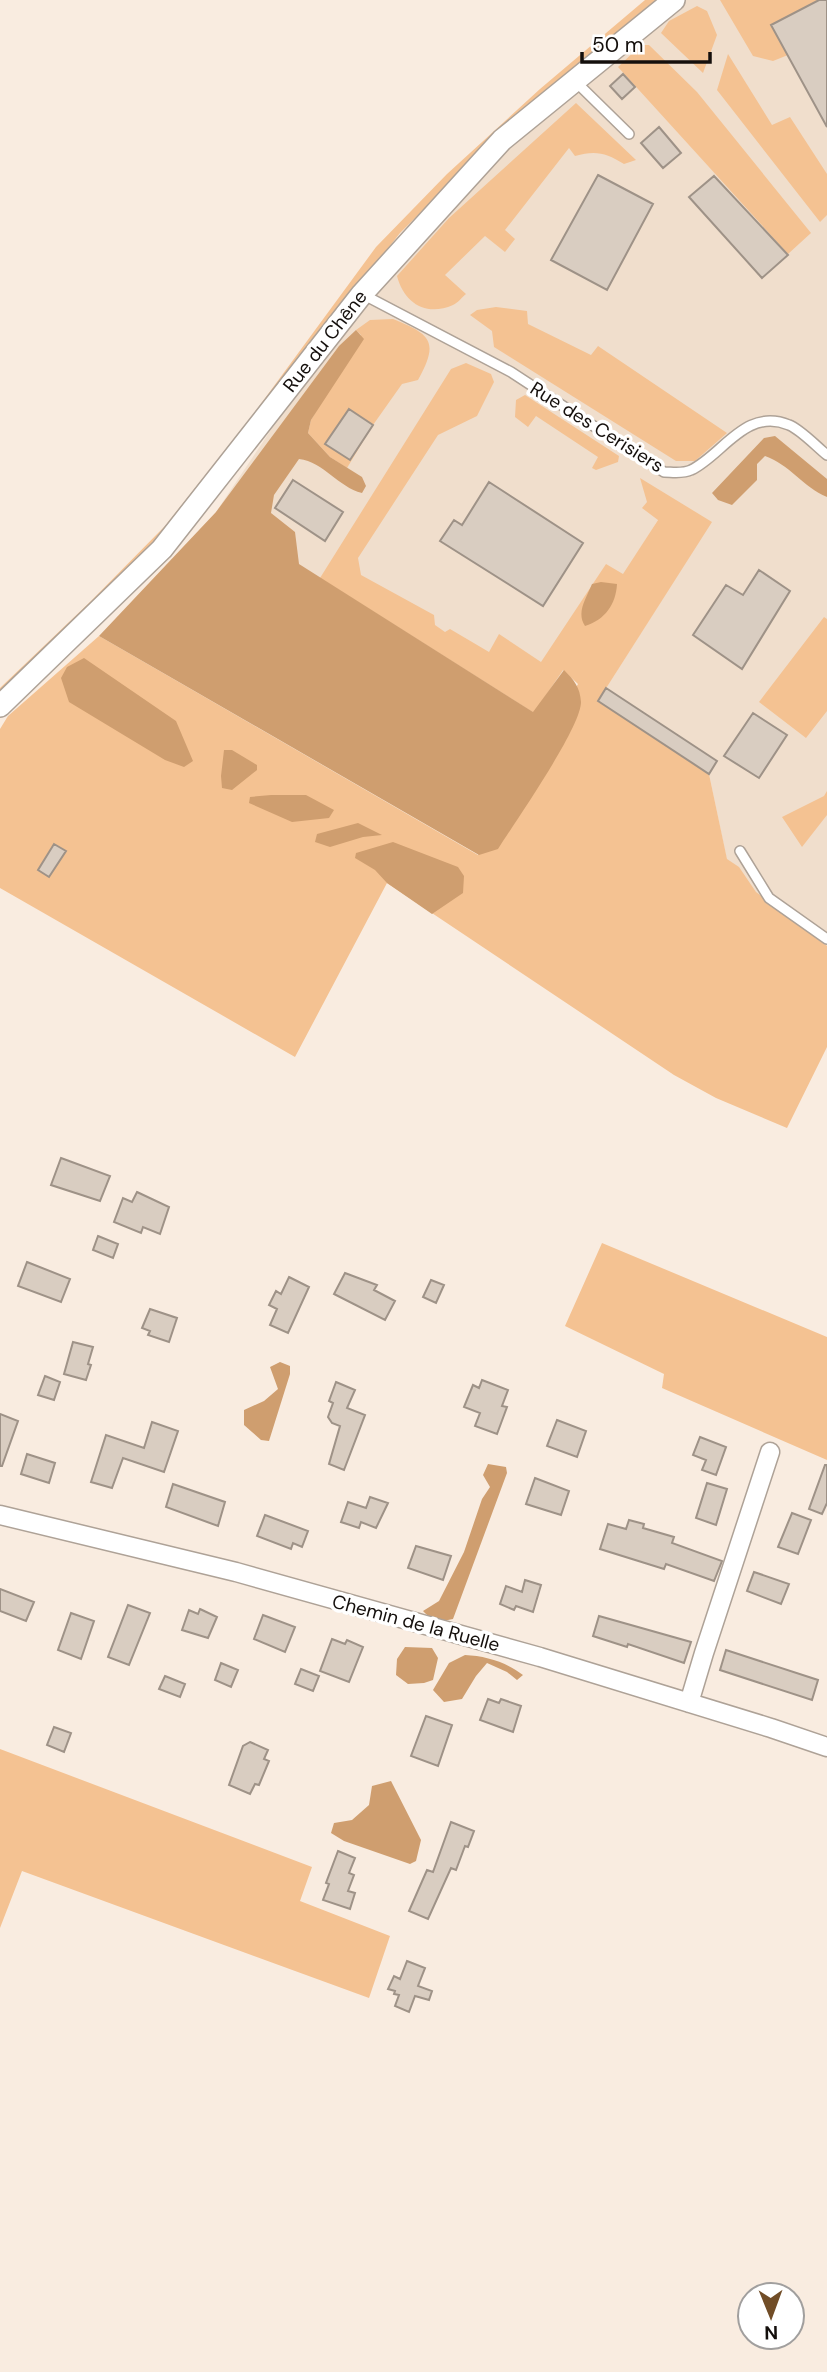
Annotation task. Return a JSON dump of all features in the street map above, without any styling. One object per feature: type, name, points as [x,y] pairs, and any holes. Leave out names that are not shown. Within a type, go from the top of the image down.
[{"type":"street","name":"Rue du Chêne","points":[[0,706],[162,549],[362,294],[502,140],[674,0]]},
{"type":"street","points":[[690,1703],[770,1452]]},
{"type":"street","name":"Chemin de la Ruelle","points":[[0,1515],[236,1572],[540,1657],[827,1747]]},
{"type":"lane","points":[[575,80],[629,134]]},
{"type":"lane","name":"Rue des Cerisiers","points":[[362,294],[511,372],[664,472],[689,472],[716,453],[739,430],[766,421],[789,425],[827,455]]},
{"type":"lane","points":[[740,850],[769,898],[827,939]]},
{"type":"shaded area","points":[[645,0],[659,0],[487,147],[400,233],[159,545],[0,696],[0,688],[165,526],[252,416],[376,247],[447,174],[540,89]]},
{"type":"shaded area","points":[[674,0],[827,0],[827,982],[744,942],[709,774],[598,701],[711,522],[661,515],[534,713],[216,512],[362,294],[502,140]]},
{"type":"shaded area","points":[[720,0],[817,1],[772,25],[788,55],[773,61],[753,56]]},
{"type":"shaded area","points":[[697,6],[707,11],[717,35],[703,73],[661,33],[669,21]]},
{"type":"shaded area","points":[[641,45],[649,45],[697,92],[811,233],[788,254],[618,67]]},
{"type":"shaded area","points":[[728,54],[772,125],[790,117],[827,174],[827,215],[820,222],[717,90]]},
{"type":"shaded area","points":[[576,103],[636,160],[624,164],[601,154],[575,156],[569,148],[505,230],[515,239],[505,252],[485,236],[445,275],[466,294],[455,304],[434,309],[425,308],[411,300],[405,294],[397,276],[449,218]]},
{"type":"shaded area","points":[[496,307],[527,311],[528,324],[591,355],[598,346],[727,433],[695,461],[676,461],[494,347],[492,331],[470,315],[477,310]]},
{"type":"shaded area","points":[[393,319],[416,329],[428,340],[429,356],[418,380],[402,384],[347,468],[330,457],[308,433],[311,420],[361,335],[356,330],[370,320]]},
{"type":"shaded area","points":[[356,330],[364,339],[311,420],[308,433],[330,457],[362,477],[366,486],[362,493],[353,490],[316,465],[299,459],[274,495],[271,513],[295,532],[299,564],[533,712],[564,670],[579,692],[581,702],[578,715],[546,775],[498,849],[479,855],[99,636],[216,512],[339,346]]},
{"type":"shaded area","points":[[466,363],[491,374],[494,382],[477,416],[438,435],[358,558],[361,575],[434,615],[435,625],[445,632],[450,629],[489,652],[499,634],[541,662],[606,564],[623,574],[658,520],[642,508],[647,502],[640,478],[712,522],[598,701],[709,774],[727,859],[739,867],[756,892],[827,946],[827,1047],[787,1128],[716,1098],[674,1075],[387,883],[295,1057],[0,888],[0,729],[8,716],[99,636],[478,855],[578,684],[563,670],[534,713],[320,578],[451,369]]},
{"type":"shaded area","points":[[525,395],[619,456],[618,462],[596,470],[592,468],[598,457],[536,416],[528,427],[515,417],[516,400]]},
{"type":"shaded area","points":[[775,436],[827,479],[827,497],[781,464],[765,456],[757,464],[757,480],[732,505],[718,500],[712,493],[764,438]]},
{"type":"shaded area","points":[[592,584],[617,584],[612,604],[598,620],[585,626],[581,616],[583,605]]},
{"type":"shaded area","points":[[824,617],[827,619],[827,711],[806,738],[759,702]]},
{"type":"shaded area","points":[[84,658],[176,721],[193,761],[184,767],[165,760],[69,702],[61,678],[67,667]]},
{"type":"shaded area","points":[[224,750],[232,750],[257,765],[257,770],[232,790],[222,788]]},
{"type":"shaded area","points":[[827,791],[827,815],[802,847],[782,817],[824,796]]},
{"type":"shaded area","points":[[306,795],[334,810],[329,818],[292,822],[249,803],[250,797]]},
{"type":"shaded area","points":[[358,823],[382,835],[363,837],[330,847],[315,842],[317,834]]},
{"type":"shaded area","points":[[393,842],[458,867],[464,876],[463,893],[432,914],[355,858],[356,853]]},
{"type":"shaded area","points":[[602,1243],[827,1337],[827,1460],[662,1388],[664,1374],[565,1326]]},
{"type":"shaded area","points":[[280,1362],[290,1366],[290,1374],[269,1441],[261,1440],[244,1425],[244,1410],[264,1401],[278,1389],[270,1367]]},
{"type":"shaded area","points":[[488,1464],[506,1467],[507,1473],[453,1619],[433,1618],[423,1611],[439,1601],[464,1552],[482,1499],[490,1487],[483,1475]]},
{"type":"shaded area","points":[[405,1647],[432,1648],[438,1658],[433,1680],[408,1684],[396,1675],[397,1659]]},
{"type":"shaded area","points":[[465,1655],[496,1660],[523,1675],[517,1680],[487,1663],[462,1699],[444,1702],[433,1690],[449,1663]]},
{"type":"shaded area","points":[[0,1749],[312,1867],[300,1901],[390,1936],[369,1998],[22,1871],[0,1928]]},
{"type":"shaded area","points":[[391,1781],[421,1840],[416,1861],[410,1864],[344,1841],[331,1833],[334,1823],[352,1820],[369,1805],[372,1786]]},
{"type":"building","points":[[819,0],[827,0],[827,127],[771,25]]},
{"type":"building","points":[[623,74],[635,87],[622,99],[610,86]]},
{"type":"building","points":[[659,127],[681,153],[663,168],[641,143]]},
{"type":"building","points":[[598,175],[653,204],[607,290],[551,260]]},
{"type":"building","points":[[714,176],[788,255],[762,278],[689,197]]},
{"type":"building","points":[[349,409],[373,425],[350,460],[325,444]]},
{"type":"building","points":[[293,480],[343,512],[325,541],[275,508]]},
{"type":"building","points":[[489,482],[583,543],[543,606],[440,541],[454,520],[462,525]]},
{"type":"building","points":[[759,570],[790,591],[742,669],[693,635],[726,585],[743,595]]},
{"type":"building","points":[[606,688],[717,761],[709,774],[598,701]]},
{"type":"building","points":[[753,713],[787,735],[759,778],[724,756]]},
{"type":"building","points":[[54,844],[66,851],[49,877],[38,870]]},
{"type":"building","points":[[61,1158],[110,1176],[100,1201],[51,1185]]},
{"type":"building","points":[[137,1192],[169,1207],[160,1234],[143,1227],[141,1233],[114,1222],[123,1198],[132,1202]]},
{"type":"building","points":[[98,1236],[118,1244],[113,1258],[93,1250]]},
{"type":"building","points":[[27,1262],[70,1279],[61,1302],[18,1286]]},
{"type":"building","points":[[345,1273],[377,1285],[374,1290],[395,1301],[385,1320],[334,1294]]},
{"type":"building","points":[[289,1277],[309,1287],[288,1333],[270,1325],[277,1309],[269,1305],[276,1291],[281,1294]]},
{"type":"building","points":[[431,1280],[444,1285],[436,1303],[423,1297]]},
{"type":"building","points":[[150,1309],[177,1318],[169,1342],[148,1335],[150,1331],[142,1328]]},
{"type":"building","points":[[73,1342],[93,1347],[86,1380],[64,1374]]},
{"type":"building","points":[[45,1376],[60,1382],[54,1400],[38,1395]]},
{"type":"building","points":[[482,1380],[508,1390],[502,1406],[507,1407],[497,1434],[475,1426],[480,1413],[464,1407],[473,1385],[479,1388]]},
{"type":"building","points":[[336,1382],[355,1390],[347,1408],[365,1415],[344,1470],[329,1464],[340,1426],[332,1423],[328,1417],[333,1403],[329,1401]]},
{"type":"building","points":[[0,1414],[18,1421],[2,1466],[0,1466]]},
{"type":"building","points":[[557,1420],[586,1431],[577,1457],[547,1446]]},
{"type":"building","points":[[152,1422],[178,1431],[164,1472],[123,1458],[112,1488],[91,1482],[106,1435],[144,1448]]},
{"type":"building","points":[[700,1437],[726,1447],[716,1475],[702,1470],[706,1460],[693,1455]]},
{"type":"building","points":[[27,1454],[55,1463],[49,1483],[21,1474]]},
{"type":"building","points":[[825,1465],[827,1503],[822,1514],[809,1509]]},
{"type":"building","points":[[535,1478],[569,1491],[561,1515],[526,1504]]},
{"type":"building","points":[[707,1483],[727,1489],[716,1525],[696,1518]]},
{"type":"building","points":[[173,1484],[225,1502],[218,1526],[166,1507]]},
{"type":"building","points":[[370,1497],[388,1503],[376,1528],[361,1522],[359,1528],[341,1522],[348,1502],[366,1508]]},
{"type":"building","points":[[792,1513],[811,1520],[798,1554],[778,1547]]},
{"type":"building","points":[[265,1515],[308,1531],[302,1547],[293,1543],[291,1549],[257,1536]]},
{"type":"building","points":[[629,1520],[644,1524],[643,1528],[674,1537],[672,1543],[722,1561],[714,1581],[666,1564],[664,1569],[600,1549],[608,1524],[626,1529]]},
{"type":"building","points":[[416,1546],[451,1556],[443,1580],[408,1568]]},
{"type":"building","points":[[754,1572],[789,1584],[781,1604],[747,1591]]},
{"type":"building","points":[[525,1580],[541,1585],[533,1612],[516,1606],[514,1610],[500,1604],[506,1586],[522,1592]]},
{"type":"building","points":[[0,1589],[34,1602],[26,1621],[0,1611]]},
{"type":"building","points":[[128,1605],[150,1613],[129,1665],[108,1657]]},
{"type":"building","points":[[200,1609],[217,1617],[208,1638],[182,1630],[189,1610],[198,1614]]},
{"type":"building","points":[[71,1613],[94,1621],[81,1659],[58,1650]]},
{"type":"building","points":[[263,1615],[295,1627],[285,1652],[254,1639]]},
{"type":"building","points":[[599,1616],[691,1642],[684,1663],[628,1644],[627,1647],[593,1636]]},
{"type":"building","points":[[332,1639],[345,1644],[347,1640],[363,1647],[349,1682],[320,1671]]},
{"type":"building","points":[[726,1650],[818,1680],[812,1700],[720,1670]]},
{"type":"building","points":[[221,1663],[238,1670],[231,1687],[215,1680]]},
{"type":"building","points":[[301,1669],[319,1676],[313,1691],[295,1684]]},
{"type":"building","points":[[165,1676],[185,1684],[180,1697],[159,1689]]},
{"type":"building","points":[[488,1699],[499,1703],[501,1699],[521,1706],[513,1732],[480,1720]]},
{"type":"building","points":[[426,1716],[452,1725],[438,1766],[411,1756]]},
{"type":"building","points":[[54,1727],[71,1733],[64,1752],[47,1745]]},
{"type":"building","points":[[250,1742],[268,1750],[264,1759],[269,1761],[259,1785],[255,1784],[250,1794],[229,1785],[243,1746]]},
{"type":"building","points":[[451,1822],[474,1831],[456,1870],[451,1868],[428,1919],[409,1911],[427,1870],[433,1872]]},
{"type":"building","points":[[338,1851],[355,1858],[349,1873],[354,1875],[348,1891],[355,1893],[350,1909],[323,1900],[329,1884],[326,1883]]},
{"type":"building","points":[[407,1961],[425,1968],[418,1986],[432,1991],[429,2000],[415,1996],[409,2012],[395,2006],[399,1995],[388,1989],[394,1976],[400,1979]]}]
